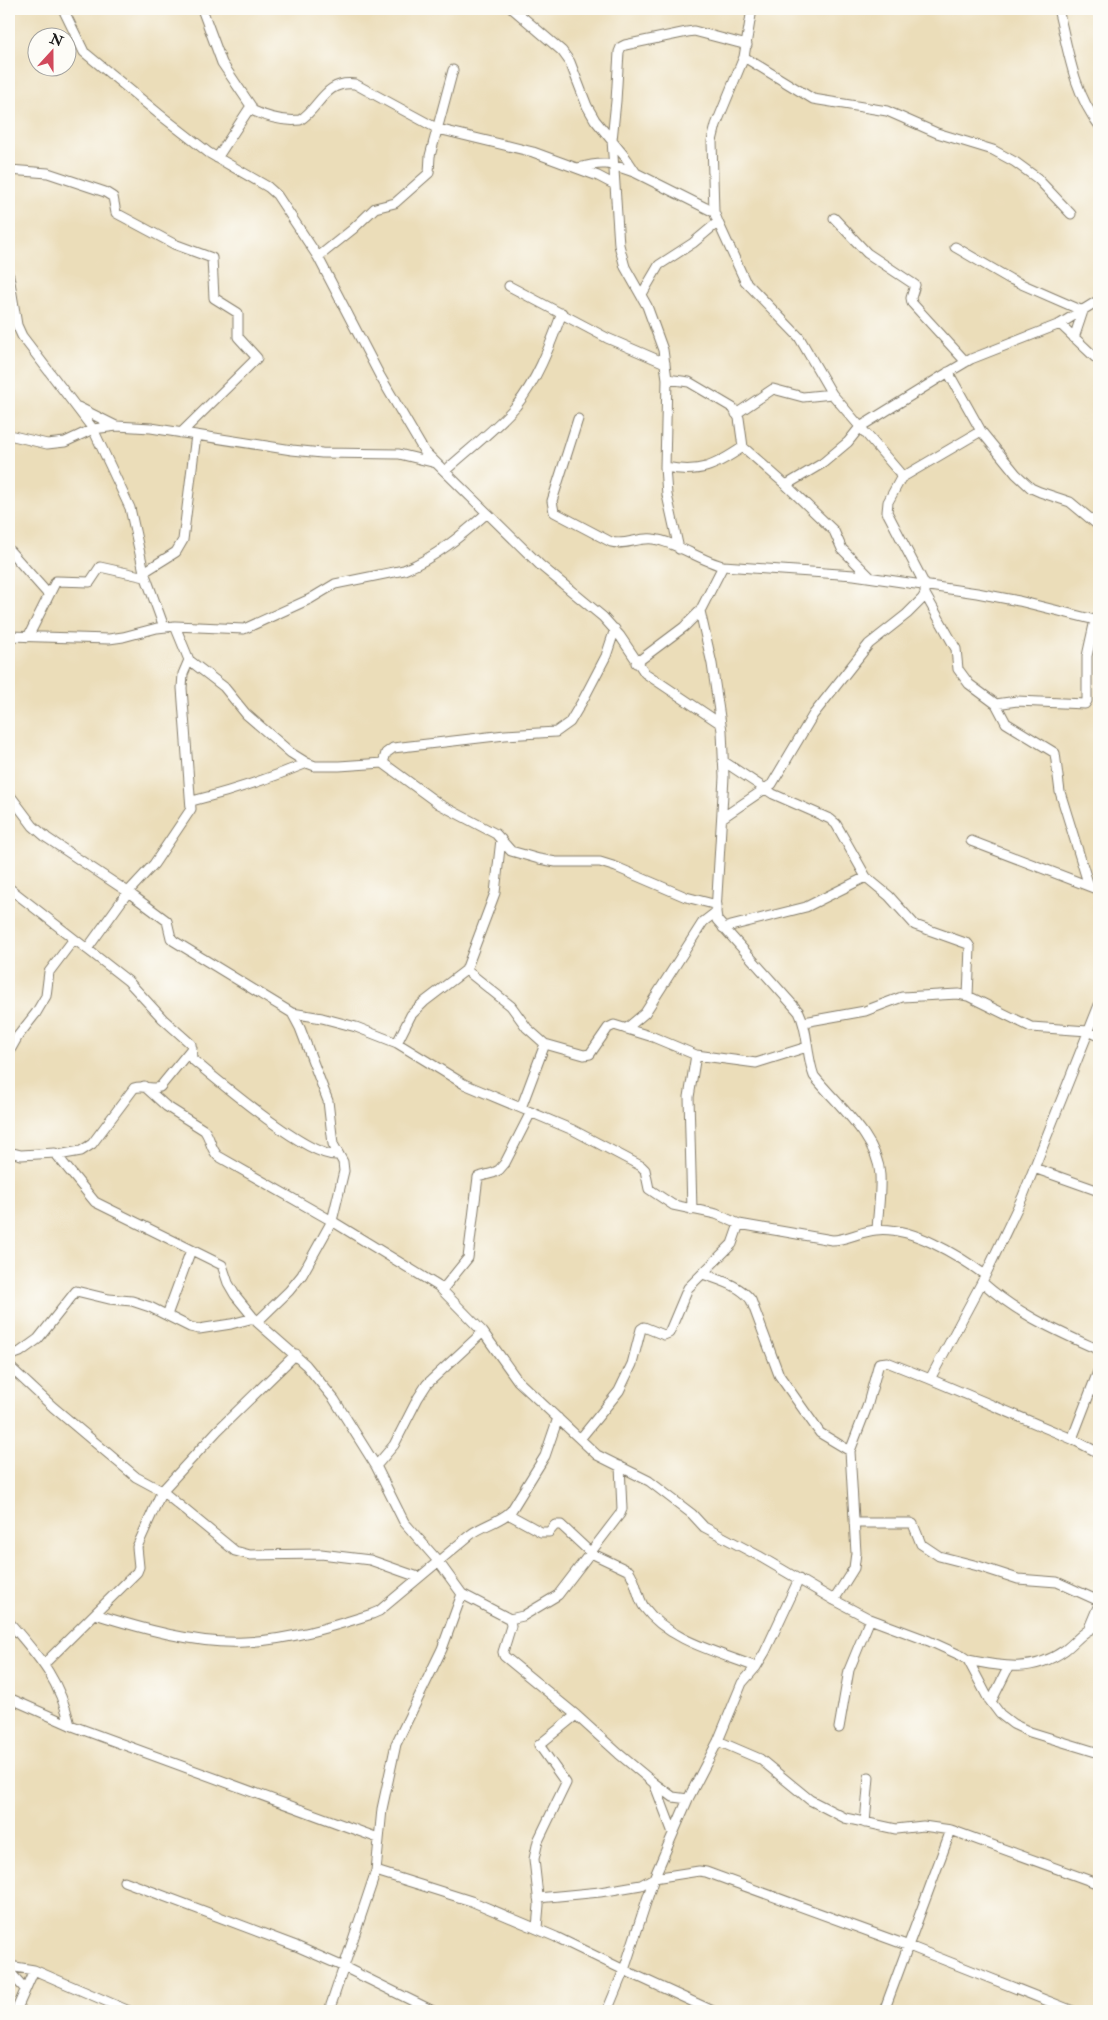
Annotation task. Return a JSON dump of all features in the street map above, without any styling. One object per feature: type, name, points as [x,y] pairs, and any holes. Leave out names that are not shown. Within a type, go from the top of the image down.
[{"type":"street","points":[[63,9],[84,52],[159,114],[217,158],[273,191],[318,258],[380,376],[424,450],[540,565],[604,617],[615,629],[636,663],[645,673],[721,724]]},
{"type":"street","points":[[202,9],[222,63],[250,105],[217,158]]},
{"type":"street","points":[[512,9],[562,51],[570,62],[587,106],[595,120],[636,173]]},
{"type":"street","points":[[752,9],[744,57],[716,125],[712,141],[714,212],[745,281],[799,337],[832,394],[899,472],[901,478]]},
{"type":"street","points":[[1058,9],[1075,80],[1084,101],[1099,125]]},
{"type":"street","points":[[679,549],[667,495],[665,467],[667,379],[665,363],[660,339],[642,294],[621,257],[612,140],[619,52],[621,47],[694,31],[747,45]]},
{"type":"street","points":[[744,57],[813,99],[887,111],[937,133],[993,150],[1015,162],[1037,178],[1071,214]]},
{"type":"street","points":[[318,258],[375,208],[395,203],[429,173],[430,156],[453,70]]},
{"type":"street","points":[[249,108],[265,115],[292,121],[300,120],[332,88],[350,83],[355,84],[438,129],[521,149],[602,178],[615,186]]},
{"type":"street","points":[[576,168],[601,163],[614,165],[636,173],[714,212]]},
{"type":"street","points":[[9,170],[48,173],[105,192],[113,198],[116,213],[174,244],[212,258],[214,298],[238,313],[238,337],[240,342],[258,358],[182,433]]},
{"type":"street","points":[[834,218],[866,253],[915,285],[911,298],[912,303],[966,362]]},
{"type":"street","points":[[642,294],[664,260],[694,242],[718,222]]},
{"type":"street","points":[[955,247],[1010,279],[1083,310]]},
{"type":"street","points":[[9,276],[17,325],[22,336],[92,429],[130,508],[145,575],[164,627]]},
{"type":"street","points":[[509,286],[607,338],[665,363]]},
{"type":"street","points":[[786,485],[823,463],[848,442],[860,428],[948,372],[966,362],[1060,324],[1099,300]]},
{"type":"street","points":[[1074,338],[1083,310]]},
{"type":"street","points":[[445,471],[519,401],[544,360],[562,313]]},
{"type":"street","points":[[1060,324],[1099,361]]},
{"type":"street","points":[[948,372],[980,431],[1016,474],[1031,488],[1070,502],[1099,526]]},
{"type":"street","points":[[667,379],[689,382],[729,404],[736,414],[742,431],[743,447],[834,531],[842,549],[870,577]]},
{"type":"street","points":[[736,414],[773,389],[803,397],[832,394]]},
{"type":"street","points":[[76,406],[116,426]]},
{"type":"street","points":[[578,418],[552,501],[554,512],[611,542],[618,544],[652,539],[713,564],[723,566],[870,577],[925,589],[1019,601],[1097,620],[1087,656],[1087,701],[1085,704],[1017,702],[996,704]]},
{"type":"street","points":[[9,435],[46,444],[65,442],[92,429],[116,426],[182,433],[322,453],[398,454],[436,463]]},
{"type":"street","points":[[980,431],[901,478],[888,502],[887,512],[939,622],[956,649],[958,669],[969,684],[996,704],[1006,723],[1055,753],[1060,792],[1089,886]]},
{"type":"street","points":[[28,637],[48,594],[56,582],[60,580],[90,582],[100,567],[145,575],[176,552],[183,540],[190,470],[196,435]]},
{"type":"street","points":[[665,467],[691,471],[707,468],[743,447]]},
{"type":"street","points":[[9,636],[109,639],[175,626],[244,629],[310,599],[335,584],[404,570],[413,566],[455,541],[487,512]]},
{"type":"street","points":[[9,550],[48,594]]},
{"type":"street","points":[[636,663],[684,627],[700,611],[723,566]]},
{"type":"street","points":[[722,818],[745,801],[767,789],[776,779],[813,715],[869,644],[922,600],[925,589]]},
{"type":"street","points":[[700,611],[712,664],[721,724],[723,761],[722,818],[716,908],[718,920],[723,928],[792,1003],[804,1022],[810,1066],[814,1076],[867,1138],[876,1155],[880,1174],[877,1230]]},
{"type":"street","points":[[175,626],[190,660],[224,686],[246,714],[291,753],[307,763],[323,766],[383,763],[439,804],[501,838],[511,851],[539,860],[600,862],[716,908]]},
{"type":"street","points":[[383,763],[386,754],[393,748],[505,735],[556,732],[565,727],[584,700],[606,656],[615,629]]},
{"type":"street","points":[[87,949],[128,892],[154,864],[189,814],[192,801],[182,681],[190,660]]},
{"type":"street","points":[[723,761],[779,797],[823,815],[836,824],[866,877],[889,896],[916,925],[968,944],[970,947],[968,996]]},
{"type":"street","points":[[192,801],[239,789],[307,763]]},
{"type":"street","points":[[9,794],[34,826],[47,838],[128,892],[166,921],[171,938],[174,941],[292,1013],[356,1027],[397,1043],[464,1084],[573,1130],[641,1166],[645,1170],[649,1189],[674,1205],[716,1214],[739,1224],[832,1240],[840,1240],[877,1230],[905,1233],[934,1244],[960,1258],[1001,1299],[1032,1319],[1099,1350]]},
{"type":"street","points":[[397,1043],[411,1015],[424,1002],[466,970],[495,893],[501,838]]},
{"type":"street","points":[[971,841],[1099,890]]},
{"type":"street","points":[[723,928],[806,907],[866,877]]},
{"type":"street","points":[[9,888],[128,981],[163,1019],[191,1044],[192,1059],[247,1104],[305,1143],[326,1154],[338,1155]]},
{"type":"street","points":[[626,1029],[645,1013],[703,922],[716,908]]},
{"type":"street","points":[[9,1052],[18,1036],[36,1014],[46,996],[49,972],[74,939]]},
{"type":"street","points":[[466,970],[511,1006],[527,1028],[545,1044],[587,1055],[611,1026],[654,1037],[696,1055],[756,1063],[807,1047]]},
{"type":"street","points":[[804,1022],[865,1011],[902,997],[958,994],[968,996],[1031,1027],[1088,1031],[1099,1036]]},
{"type":"street","points":[[930,1379],[983,1279],[1023,1196],[1099,1005]]},
{"type":"street","points":[[9,1356],[31,1345],[76,1291],[109,1299],[132,1301],[199,1329],[255,1320],[289,1290],[302,1274],[332,1221],[344,1171],[343,1162],[333,1144],[328,1101],[300,1028],[292,1013]]},
{"type":"street","points":[[300,1028],[306,1015]]},
{"type":"street","points":[[521,1108],[545,1044]]},
{"type":"street","points":[[58,1155],[86,1149],[92,1144],[134,1088],[144,1086],[160,1087],[192,1048]]},
{"type":"street","points":[[692,1210],[689,1096],[696,1055]]},
{"type":"street","points":[[144,1086],[166,1106],[204,1130],[213,1151],[218,1156],[332,1221],[443,1289],[483,1332],[518,1381],[597,1455],[648,1481],[692,1514],[704,1526],[834,1600],[870,1619],[946,1647],[968,1660],[1008,1668],[1047,1660],[1065,1650],[1089,1628],[1099,1603],[1057,1582],[1018,1579],[939,1556],[921,1544],[913,1524],[910,1523],[854,1523]]},
{"type":"street","points":[[443,1289],[468,1258],[478,1177],[499,1170],[505,1163],[531,1112]]},
{"type":"street","points":[[9,1152],[21,1155],[52,1152],[58,1155],[95,1202],[222,1266],[235,1295],[255,1320],[296,1354],[334,1400],[376,1466],[404,1522],[438,1561],[462,1594],[510,1618],[522,1616],[558,1595],[622,1509],[620,1466]]},
{"type":"street","points":[[1034,1168],[1099,1192]]},
{"type":"street","points":[[580,1439],[619,1391],[632,1364],[641,1329],[644,1327],[669,1334],[688,1288],[732,1244],[739,1224]]},
{"type":"street","points":[[167,1315],[191,1250]]},
{"type":"street","points":[[703,1274],[740,1289],[752,1300],[779,1375],[820,1433],[850,1451]]},
{"type":"street","points":[[376,1466],[394,1445],[427,1384],[483,1332]]},
{"type":"street","points":[[44,1664],[137,1572],[140,1567],[137,1547],[162,1491],[218,1430],[296,1354]]},
{"type":"street","points":[[834,1600],[854,1568],[856,1553],[850,1451],[867,1407],[879,1363],[887,1362],[930,1379],[1072,1439],[1099,1453]]},
{"type":"street","points":[[9,1366],[53,1407],[136,1476],[162,1491],[235,1551],[242,1554],[320,1554],[370,1560],[418,1577]]},
{"type":"street","points":[[1072,1439],[1099,1368]]},
{"type":"street","points":[[95,1614],[136,1626],[204,1640],[245,1642],[288,1638],[379,1612],[418,1577],[480,1528],[508,1514],[539,1469],[558,1418]]},
{"type":"street","points":[[508,1514],[546,1533],[555,1525],[561,1525],[591,1552],[629,1571],[633,1576],[644,1606],[674,1635],[756,1667]]},
{"type":"street","points":[[607,2011],[624,1970],[654,1878],[688,1799],[718,1742],[742,1683],[756,1667],[776,1630],[799,1579]]},
{"type":"street","points":[[329,2011],[376,1870],[378,1838],[396,1744],[442,1649],[462,1594]]},
{"type":"street","points":[[510,1618],[511,1626],[503,1652],[504,1656],[654,1783],[674,1797],[688,1799]]},
{"type":"street","points":[[839,1728],[849,1670],[870,1619]]},
{"type":"street","points":[[9,1622],[44,1664],[58,1685],[65,1702],[70,1725]]},
{"type":"street","points":[[1089,1628],[1099,1626]]},
{"type":"street","points":[[968,1660],[991,1702],[1000,1714],[1013,1724],[1030,1732],[1099,1754]]},
{"type":"street","points":[[991,1702],[1008,1668]]},
{"type":"street","points":[[9,1698],[70,1725],[378,1838]]},
{"type":"street","points":[[537,1928],[540,1915],[534,1860],[535,1850],[566,1783],[539,1745],[576,1715]]},
{"type":"street","points":[[718,1742],[760,1759],[822,1807],[845,1818],[896,1829],[923,1826],[951,1830],[1099,1884]]},
{"type":"street","points":[[865,1823],[869,1777]]},
{"type":"street","points":[[654,1783],[673,1833]]},
{"type":"street","points":[[884,2011],[951,1830]]},
{"type":"street","points":[[376,1870],[471,1901],[537,1928],[713,2011]]},
{"type":"street","points":[[538,1898],[624,1888],[641,1885],[654,1878],[699,1871],[706,1872],[909,1946],[1073,2011]]},
{"type":"street","points":[[124,1881],[296,1946],[344,1967],[433,2011]]},
{"type":"street","points":[[9,1966],[34,1970],[129,2011]]},
{"type":"street","points":[[16,2011],[34,1970]]},
{"type":"street","points":[[9,1971],[25,1989]]}]
